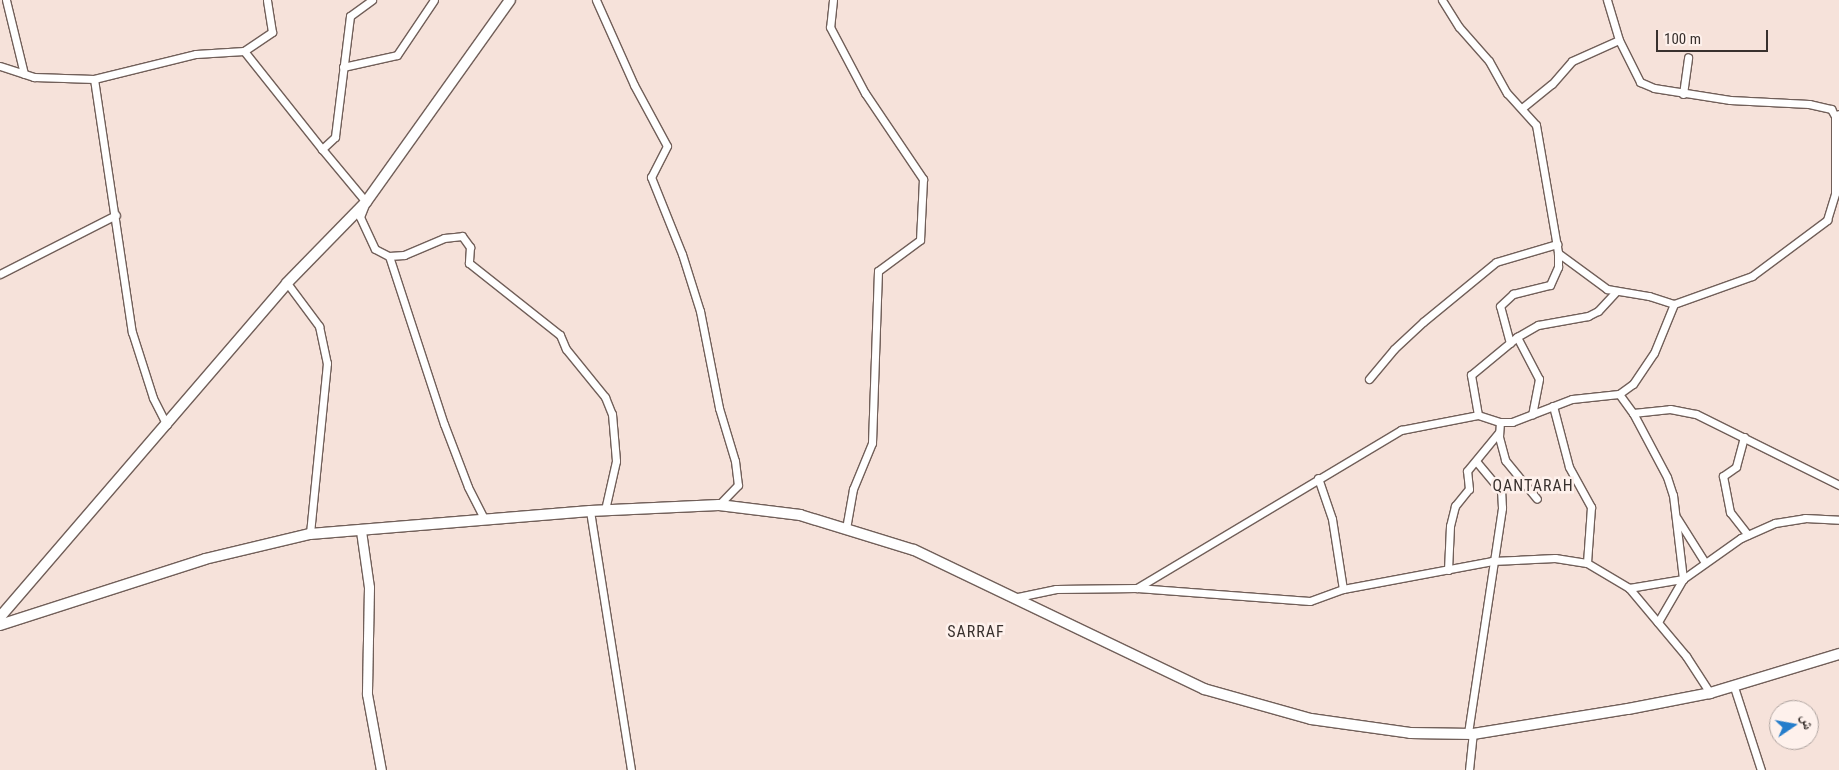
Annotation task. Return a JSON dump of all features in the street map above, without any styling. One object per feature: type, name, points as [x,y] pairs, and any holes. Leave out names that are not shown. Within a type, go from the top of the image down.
[{"type":"main road","points":[[0,617],[167,425],[287,283],[366,202],[510,0]]},
{"type":"main road","points":[[0,625],[205,558],[310,534],[590,511],[719,505],[800,516],[846,527],[914,550],[1204,689],[1311,720],[1410,733],[1470,734],[1710,693],[1839,654]]},
{"type":"street","points":[[6,0],[24,74]]},
{"type":"street","points":[[0,66],[24,74],[52,79],[94,79],[196,54],[244,51],[272,32],[267,0]]},
{"type":"street","points":[[322,149],[334,137],[350,16],[372,0]]},
{"type":"street","points":[[343,67],[397,56],[434,0]]},
{"type":"street","points":[[596,0],[634,85],[667,146],[651,177],[682,254],[700,311],[719,408],[735,461],[738,485],[719,505]]},
{"type":"street","points":[[833,0],[830,27],[865,93],[923,179],[920,240],[878,271],[872,442],[853,489],[846,527]]},
{"type":"street","points":[[1442,0],[1459,27],[1489,61],[1507,93],[1536,125],[1541,140],[1557,244],[1558,267],[1550,285],[1513,294],[1500,306],[1510,343]]},
{"type":"street","points":[[1558,253],[1607,290],[1649,296],[1674,304],[1752,276],[1827,220],[1835,193],[1837,115],[1831,110],[1809,104],[1780,104],[1684,94],[1640,82],[1619,40],[1607,0]]},
{"type":"street","points":[[1522,108],[1552,84],[1572,60],[1619,40]]},
{"type":"street","points":[[244,51],[366,202],[360,217],[375,249],[389,256],[404,255],[444,238],[462,236],[470,247],[469,263],[560,334],[566,349],[605,398],[612,414],[616,461],[605,510]]},
{"type":"street","points":[[1684,94],[1688,57]]},
{"type":"street","points":[[94,79],[116,215],[132,332],[153,398],[167,425]]},
{"type":"street","points":[[0,274],[116,215]]},
{"type":"street","points":[[1369,379],[1423,322],[1496,262],[1557,244]]},
{"type":"street","points":[[389,256],[444,424],[468,487],[485,520]]},
{"type":"street","points":[[287,283],[319,326],[327,363],[310,534]]},
{"type":"street","points":[[1478,414],[1471,376],[1517,337],[1538,325],[1588,316],[1598,311],[1616,292]]},
{"type":"street","points":[[1137,588],[1401,430],[1478,414],[1500,422],[1512,422],[1584,396],[1619,394],[1633,384],[1654,353],[1674,304]]},
{"type":"street","points":[[1517,337],[1539,379],[1532,414]]},
{"type":"street","points":[[1619,394],[1633,413],[1667,477],[1675,516],[1683,579]]},
{"type":"street","points":[[1553,406],[1569,467],[1592,513],[1587,563]]},
{"type":"street","points":[[1633,413],[1670,409],[1696,414],[1839,484]]},
{"type":"street","points":[[1500,422],[1499,432],[1505,460],[1537,499]]},
{"type":"street","points":[[1448,570],[1453,513],[1469,489],[1468,471],[1499,432]]},
{"type":"street","points":[[1744,437],[1736,467],[1723,476],[1730,512],[1748,535]]},
{"type":"street","points":[[1469,770],[1470,734],[1492,562],[1502,508],[1501,491],[1476,461]]},
{"type":"street","points":[[1318,478],[1332,519],[1344,589]]},
{"type":"street","points":[[590,511],[632,770]]},
{"type":"street","points":[[1675,516],[1704,562]]},
{"type":"street","points":[[1658,622],[1683,579],[1704,562],[1748,535],[1782,521],[1805,518],[1839,520]]},
{"type":"street","points":[[361,531],[369,587],[367,694],[381,770]]},
{"type":"street","points":[[1012,598],[1056,590],[1137,588],[1310,601],[1344,589],[1492,562],[1555,558],[1587,563],[1629,588],[1686,656],[1710,693]]},
{"type":"street","points":[[1629,588],[1683,579]]},
{"type":"street","points":[[1734,687],[1761,770]]},
{"type":"district","name":"QANTARAH","points":[[1533,486]]},
{"type":"district","name":"SARRAF","points":[[976,632]]}]
